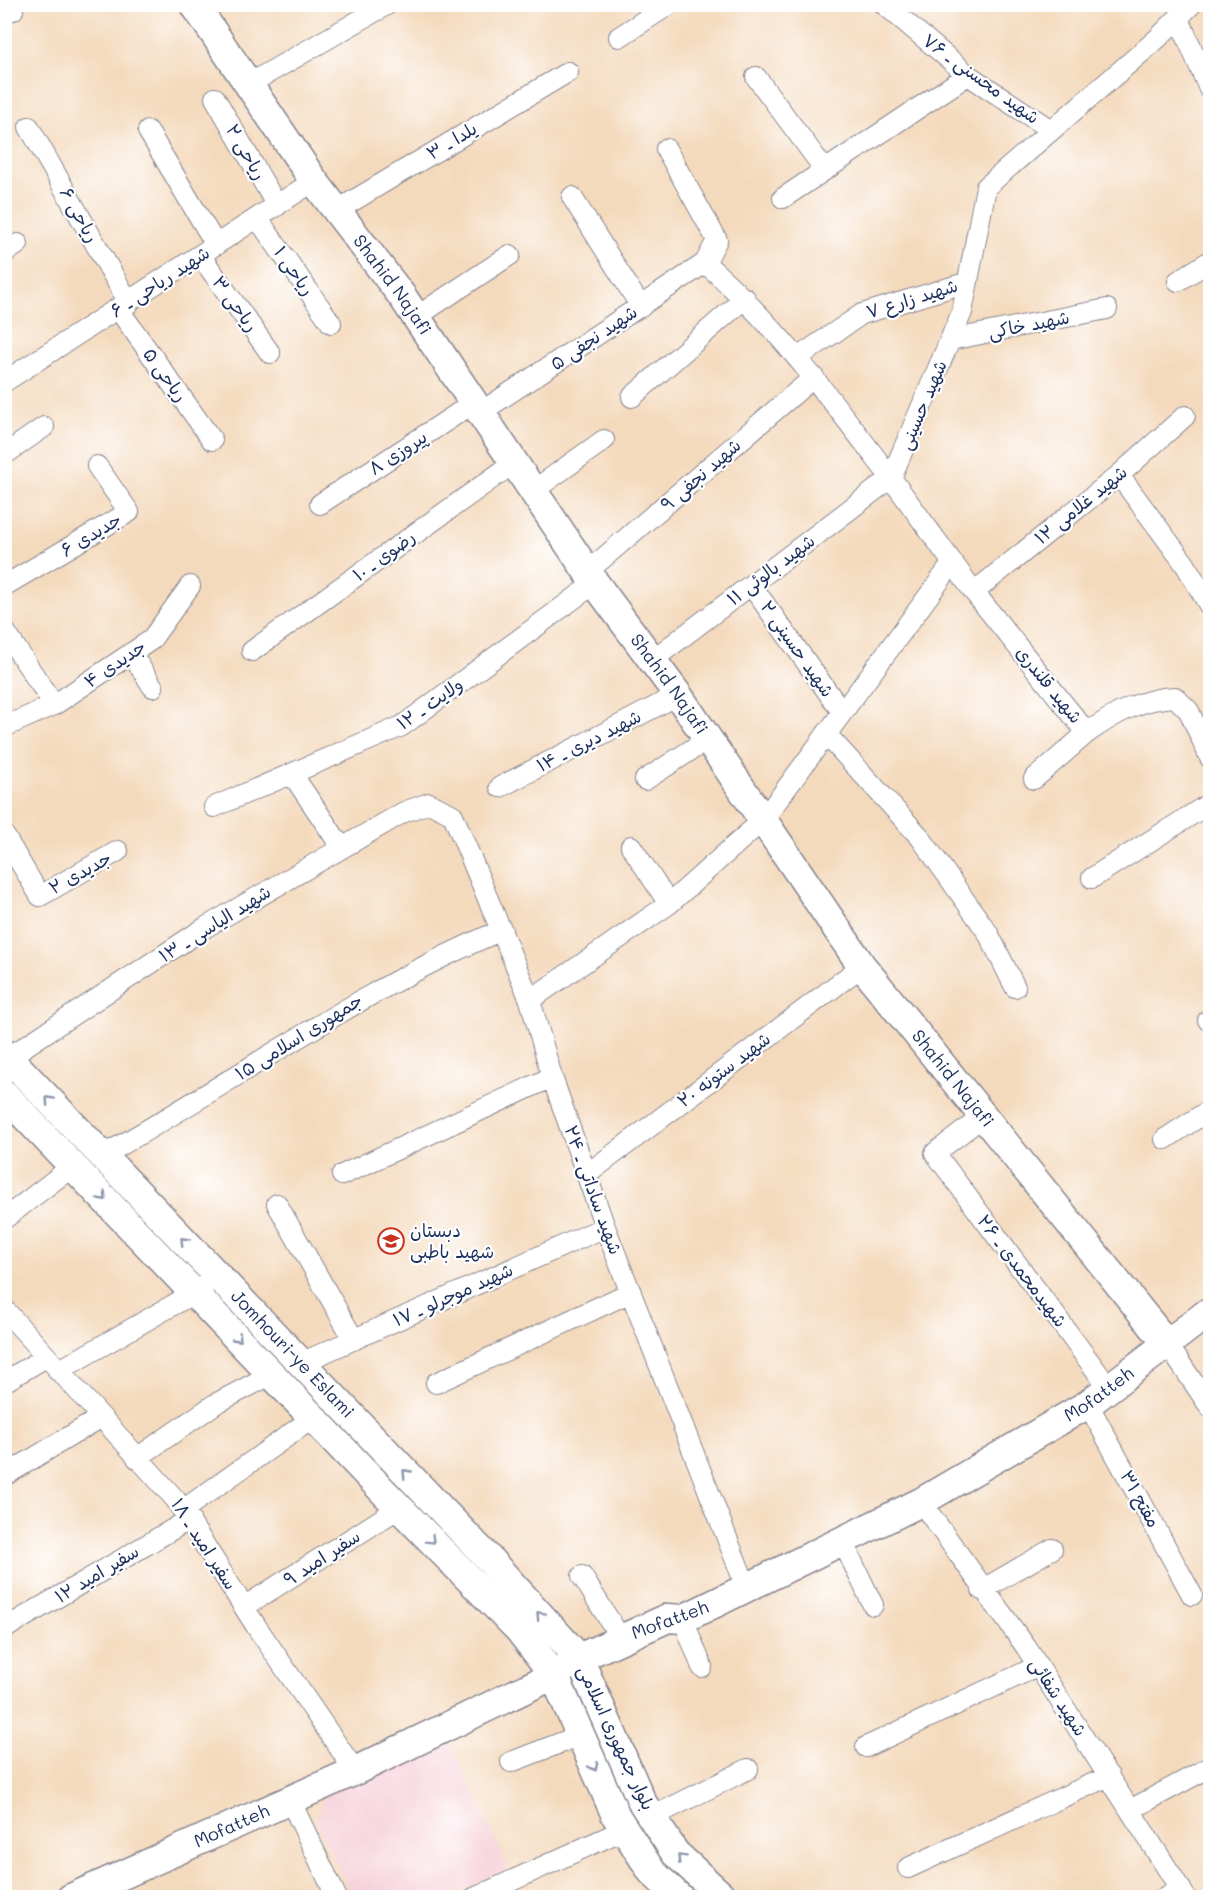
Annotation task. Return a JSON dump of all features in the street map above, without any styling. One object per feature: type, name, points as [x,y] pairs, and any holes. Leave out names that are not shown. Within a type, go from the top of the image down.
[{"type":"street","name":"Shahid Najafi","points":[[194,4],[314,181],[416,317],[591,577],[651,662],[678,695],[862,966],[1168,1345]]},
{"type":"street","points":[[249,84],[388,4]]},
{"type":"street","points":[[619,37],[670,4]]},
{"type":"street","name":"شهید محسنی ـ ۷۶","points":[[884,4],[968,75],[1051,130]]},
{"type":"street","points":[[1186,11],[1210,91]]},
{"type":"street","name":"شهید حسینی","points":[[891,478],[962,312],[986,187],[1186,11]]},
{"type":"street","name":"یلدا ـ ۳","points":[[336,211],[568,72]]},
{"type":"street","points":[[783,198],[968,75]]},
{"type":"street","points":[[756,77],[825,170]]},
{"type":"street","name":"ریاحی ۲","points":[[215,98],[277,206]]},
{"type":"street","name":"ریاحی ۶","points":[[29,127],[124,306]]},
{"type":"street","name":"ریاحی ۳","points":[[148,132],[208,250],[270,352]]},
{"type":"street","points":[[530,1000],[669,904],[763,820],[952,564],[891,478],[814,377],[745,298],[705,263],[717,240],[666,149]]},
{"type":"street","name":"شهید ریاحی ـ ۶","points":[[4,382],[314,181]]},
{"type":"street","points":[[572,197],[641,307]]},
{"type":"street","name":"ریاحی ۱","points":[[258,219],[330,323]]},
{"type":"street","points":[[416,317],[510,255]]},
{"type":"street","points":[[1178,281],[1210,261]]},
{"type":"street","name":"شهید نجفی ۵","points":[[478,407],[641,307],[705,263]]},
{"type":"street","name":"شهید زارع ۷","points":[[797,358],[862,314],[968,282]]},
{"type":"street","points":[[632,397],[745,298]]},
{"type":"street","name":"ریاحی ۵","points":[[124,306],[212,440]]},
{"type":"street","name":"شهید خاکی","points":[[950,340],[1107,309]]},
{"type":"street","name":"شهید نجفی ۹","points":[[591,577],[814,377]]},
{"type":"street","name":"پیروزی ۸","points":[[321,504],[478,407]]},
{"type":"street","name":"شهید غلامی ۱۲","points":[[974,592],[1119,475],[1185,416]]},
{"type":"street","points":[[4,455],[44,427]]},
{"type":"street","points":[[534,490],[604,440]]},
{"type":"street","name":"رضوی ـ ۱۰","points":[[252,651],[515,462]]},
{"type":"street","name":"جدیدی ۶","points":[[4,586],[129,512],[97,466]]},
{"type":"street","points":[[1119,475],[1185,564],[1210,607]]},
{"type":"street","name":"شهید بالوئی ۱۱","points":[[651,662],[891,478]]},
{"type":"street","name":"شهید قلندری","points":[[952,564],[1087,733],[1107,718],[1134,706],[1158,698],[1175,698],[1189,711],[1210,758]]},
{"type":"street","name":"ولایت ـ ۱۲","points":[[214,807],[402,726],[591,577]]},
{"type":"street","name":"شهید حسینی ۲","points":[[751,585],[842,712]]},
{"type":"street","name":"جدیدی ۴","points":[[4,727],[54,705],[151,640],[190,586]]},
{"type":"street","points":[[4,630],[54,705]]},
{"type":"street","points":[[131,653],[153,687]]},
{"type":"street","name":"شهید دیری ـ ۱۴","points":[[500,787],[678,695]]},
{"type":"street","points":[[1034,779],[1087,733]]},
{"type":"street","points":[[826,734],[920,837],[988,933],[1015,987]]},
{"type":"street","points":[[645,780],[708,740]]},
{"type":"street","points":[[292,774],[342,848]]},
{"type":"street","name":"شهید الیاسی ـ ۱۳","points":[[7,1055],[206,927],[404,812],[429,803]]},
{"type":"street","name":"شهید ساداتی ـ ۲۴","points":[[429,803],[453,815],[502,930],[530,1000],[552,1077],[605,1227],[747,1589]]},
{"type":"street","points":[[1092,878],[1210,803]]},
{"type":"street","name":"جدیدی ۲","points":[[4,835],[40,896],[118,851]]},
{"type":"street","points":[[631,846],[669,904]]},
{"type":"street","name":"جمهوری اسلامی ۱۵","points":[[102,1156],[182,1112],[264,1057],[368,995],[446,954],[502,930]]},
{"type":"street","name":"شهید ستونه ۲۰","points":[[586,1175],[862,966]]},
{"type":"street","name":"Jomhouri-ye Eslami","points":[[7,1055],[301,1363],[583,1666]]},
{"type":"street","points":[[342,1175],[552,1077]]},
{"type":"street","name":"Jomhouri-ye Eslami","points":[[4,1094],[399,1508],[519,1630],[554,1675]]},
{"type":"street","points":[[1165,1139],[1208,1111],[1210,1114]]},
{"type":"street","name":"شهیدمحمدی ـ ۲۶","points":[[984,1115],[935,1153],[1099,1396]]},
{"type":"street","points":[[4,1219],[73,1166]]},
{"type":"street","points":[[277,1204],[354,1340]]},
{"type":"street","name":"شهید موجرلو ـ ۱۷","points":[[301,1363],[605,1227]]},
{"type":"street","points":[[4,1382],[126,1332],[194,1293],[217,1276]]},
{"type":"street","points":[[436,1383],[631,1292]]},
{"type":"street","name":"سفیر امید ـ ۱۸","points":[[4,1309],[186,1514],[244,1607],[355,1772]]},
{"type":"street","name":"Mofatteh","points":[[71,1898],[355,1772],[554,1675],[583,1666],[621,1639],[668,1618],[683,1619],[921,1502],[1099,1396],[1210,1311]]},
{"type":"street","points":[[1168,1345],[1210,1407]]},
{"type":"street","points":[[137,1458],[204,1412],[272,1374]]},
{"type":"street","name":"مفتح ۳۱","points":[[1099,1396],[1192,1595]]},
{"type":"street","points":[[4,1476],[100,1418]]},
{"type":"street","name":"سفیر امید ۱۲","points":[[4,1629],[186,1514],[248,1464],[313,1418]]},
{"type":"street","name":"شهید شفائی","points":[[921,1502],[1038,1666],[1184,1893]]},
{"type":"street","name":"سفیر امید ۹","points":[[244,1607],[399,1508]]},
{"type":"street","points":[[843,1542],[873,1605]]},
{"type":"street","points":[[982,1590],[1052,1549]]},
{"type":"street","points":[[582,1576],[621,1639]]},
{"type":"street","points":[[583,1666],[673,1635],[683,1619]]},
{"type":"street","points":[[683,1619],[702,1667]]},
{"type":"street","name":"بلوار جمهوری اسلامی","points":[[583,1666],[616,1745],[652,1817],[675,1853],[724,1898]]},
{"type":"street","points":[[866,1748],[1038,1666]]},
{"type":"street","name":"بلوار جمهوری اسلامی","points":[[554,1675],[625,1829],[652,1872],[680,1898]]},
{"type":"street","points":[[511,1762],[581,1735]]},
{"type":"street","points":[[1132,1809],[1210,1767]]},
{"type":"street","points":[[652,1817],[748,1769]]},
{"type":"street","points":[[908,1868],[1109,1776]]},
{"type":"street","points":[[290,1800],[337,1898]]},
{"type":"street","points":[[474,1898],[625,1829]]},
{"type":"street","points":[[1163,1898],[1184,1893]]},
{"type":"shaded area","points":[[447,1736],[509,1869],[448,1897],[354,1897],[315,1821],[324,1795]]},
{"type":"place","name":"دبستان شهید باطبی","points":[[391,1241]]}]
